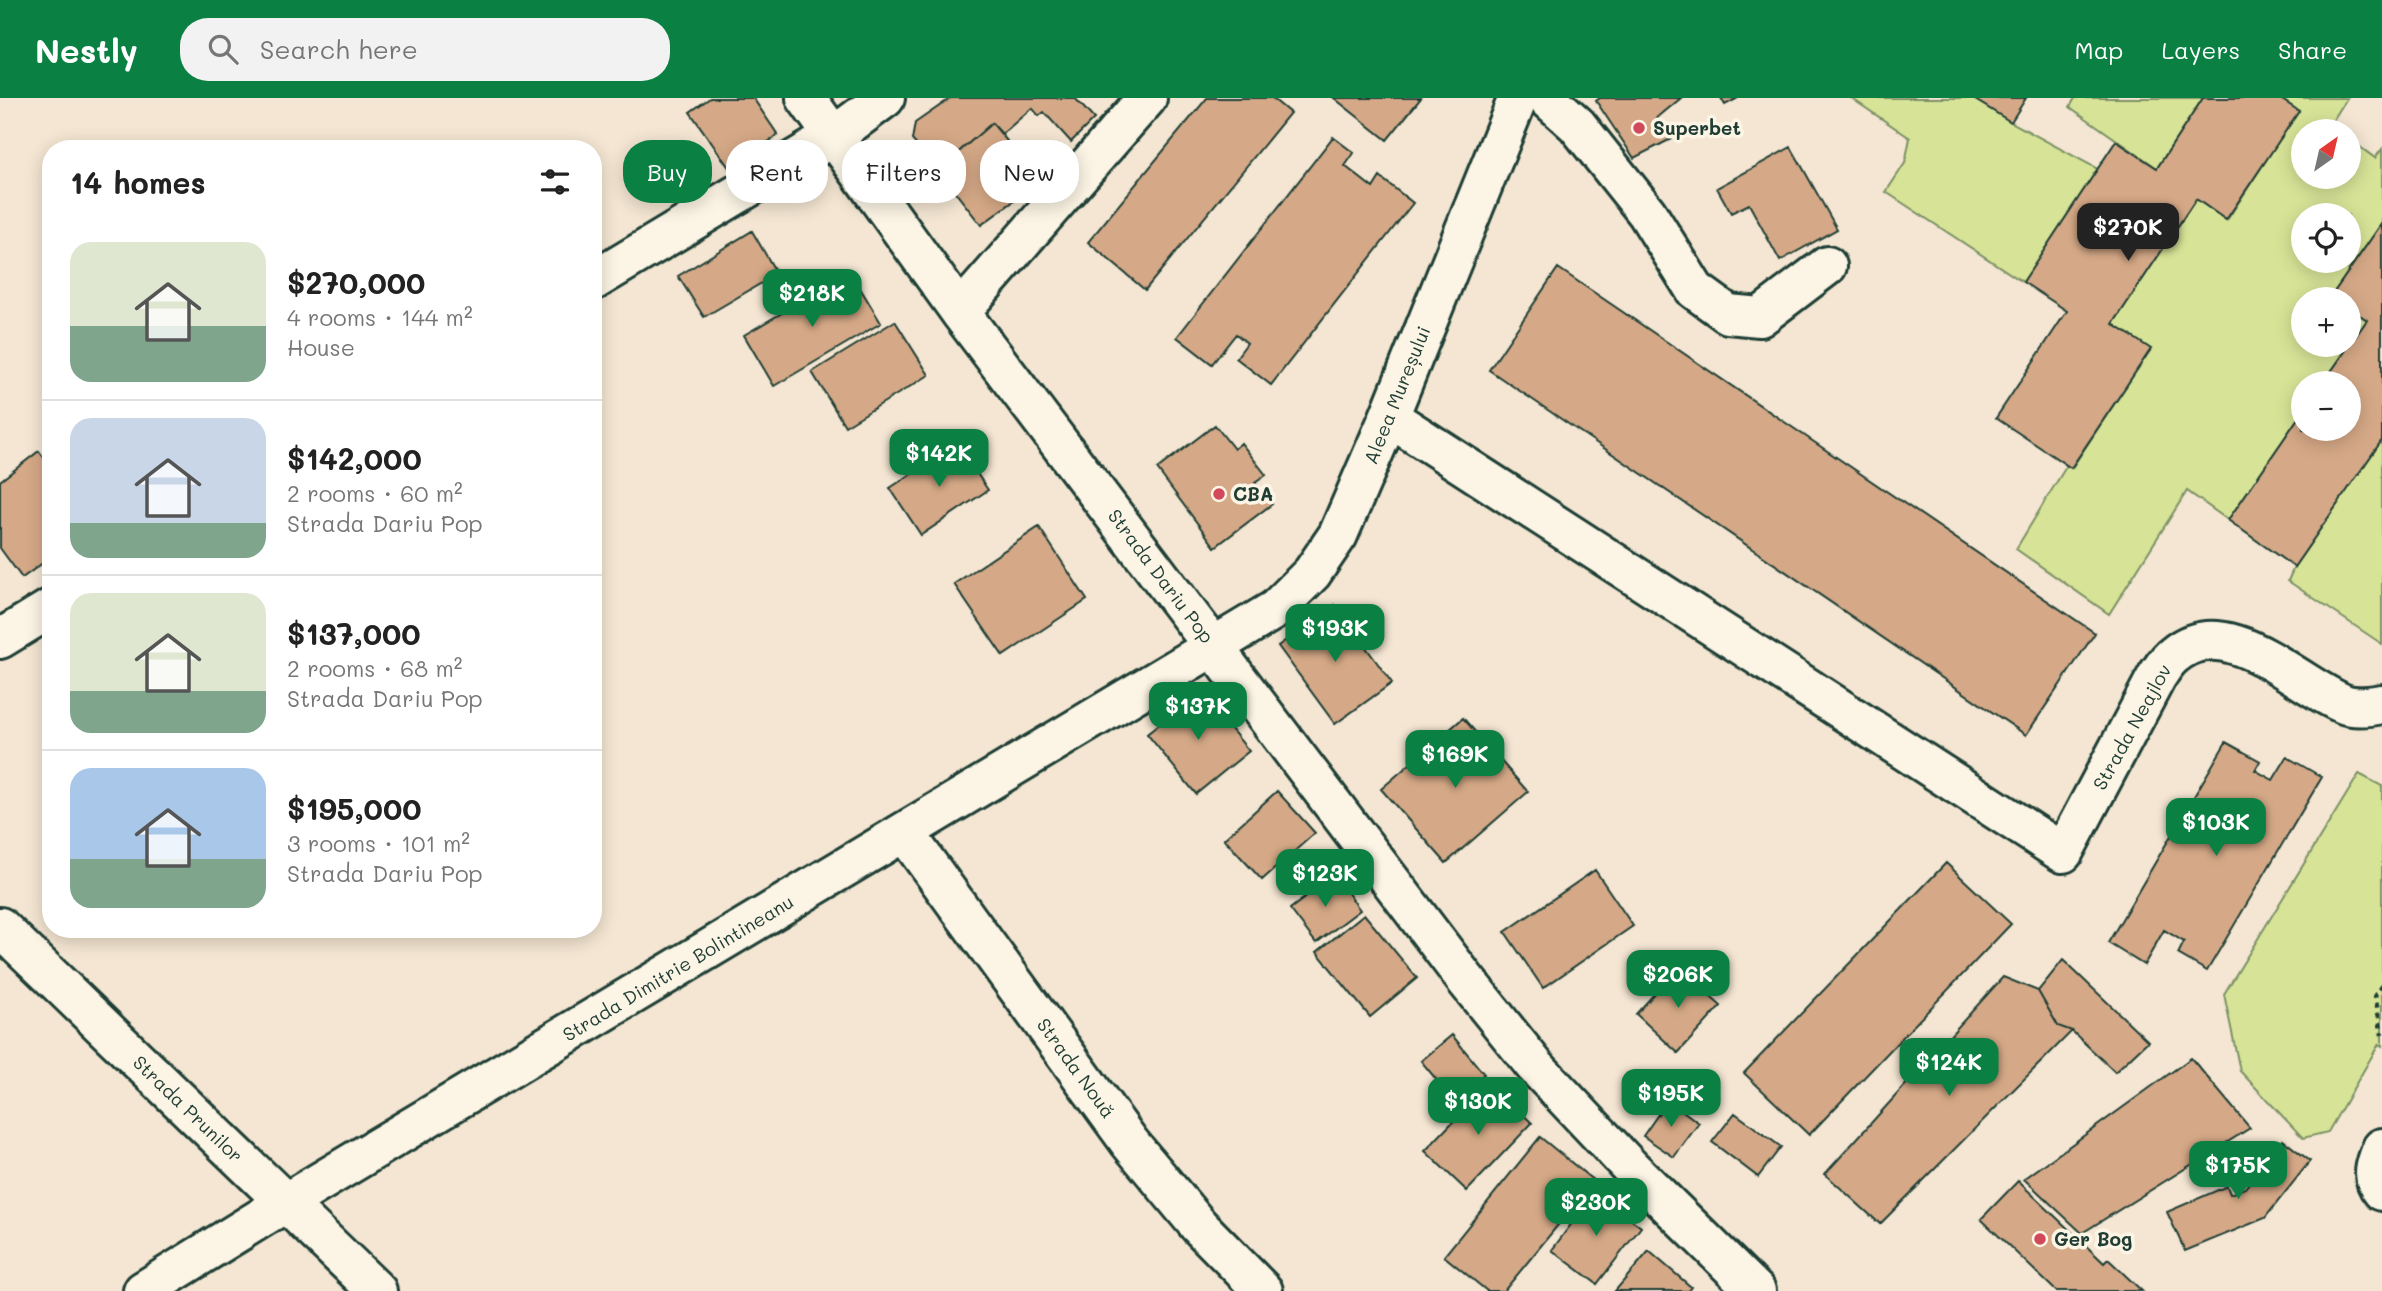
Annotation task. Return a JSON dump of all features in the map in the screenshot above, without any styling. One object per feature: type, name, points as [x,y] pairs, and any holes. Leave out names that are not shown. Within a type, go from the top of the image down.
[{"type":"street","name":"Strada Dariu Pop","points":[[806,98],[960,312],[1465,979],[1535,1066],[1631,1168],[1756,1291]]},
{"type":"street","points":[[602,276],[834,136],[885,98]]},
{"type":"street","points":[[960,312],[1147,98]]},
{"type":"street","points":[[1547,98],[1577,125],[1647,213],[1695,290],[1728,314],[1760,317],[1827,266]]},
{"type":"street","name":"Aleea Mureșului","points":[[1215,646],[1276,608],[1312,573],[1338,535],[1390,417],[1508,103]]},
{"type":"street","name":"Strada Neajlov","points":[[1390,417],[2063,853],[2157,676],[2174,655],[2197,641],[2221,641],[2252,650],[2347,705],[2382,704]]},
{"type":"street","points":[[0,639],[42,613]]},
{"type":"street","name":"Strada Dimitrie Bolintineanu","points":[[143,1291],[285,1203],[1215,646]]},
{"type":"street","name":"Strada Nouă","points":[[905,832],[1130,1143],[1199,1226],[1263,1291]]},
{"type":"street","name":"Strada Prunilor","points":[[0,927],[377,1291]]},
{"type":"street","points":[[2382,1148],[2374,1167],[2376,1185],[2382,1191]]},
{"type":"path","points":[[2382,985],[2375,995],[2382,1035]]},
{"type":"green space","points":[[1851,98],[1972,98],[2098,169],[2023,282],[1886,192],[1905,163],[1910,138]]},
{"type":"green space","points":[[2075,98],[2203,98],[2157,168],[2070,107]]},
{"type":"green space","points":[[2279,98],[2347,98],[2334,119],[2293,119],[2298,111]]},
{"type":"green space","points":[[2291,122],[2291,189],[2361,189],[2361,148],[2375,158],[2382,149],[2382,223],[2361,253],[2361,203],[2291,203],[2291,273],[2347,273],[2338,287],[2291,287],[2291,357],[2341,357],[2331,371],[2291,371],[2291,428],[2228,520],[2187,491],[2109,614],[2016,549],[2067,465],[2072,468],[2150,350],[2113,324],[2196,199],[2227,220]]},
{"type":"green space","points":[[2361,316],[2367,320],[2361,329]]},
{"type":"green space","points":[[2382,440],[2382,644],[2288,581],[2294,567]]},
{"type":"green space","points":[[2359,774],[2382,786],[2382,1046],[2379,1044],[2328,1132],[2303,1138],[2240,1071],[2224,994]]},
{"type":"building","points":[[710,98],[753,98],[778,135],[771,140],[726,140],[726,163],[690,112]]},
{"type":"building","points":[[951,98],[1075,98],[1094,119],[1073,140],[1069,140],[1044,112],[1039,116],[1032,108],[1002,134],[992,123],[966,146],[966,140],[912,140],[915,123]]},
{"type":"building","points":[[1207,98],[1272,98],[1290,113],[1145,290],[1088,242]]},
{"type":"building","points":[[1334,98],[1421,98],[1387,140]]},
{"type":"building","name":"Superbet","points":[[1600,98],[1681,98],[1657,118],[1671,139],[1634,158],[1596,101]]},
{"type":"building","points":[[1721,98],[1738,98],[1725,105]]},
{"type":"building","points":[[1972,98],[2026,98],[2011,122]]},
{"type":"building","points":[[2203,98],[2279,98],[2299,111],[2291,119],[2291,123],[2226,220],[2196,199],[2113,324],[2151,349],[2071,468],[1996,418],[2067,311],[2023,282],[2116,141],[2157,168]]},
{"type":"building","points":[[992,123],[1006,140],[980,140],[980,203],[1011,203],[981,225],[964,203],[966,203],[966,146]]},
{"type":"building","points":[[1333,137],[1354,153],[1345,166],[1373,188],[1380,177],[1413,203],[1271,385],[1236,358],[1247,343],[1236,334],[1212,364],[1177,337]]},
{"type":"building","points":[[1791,147],[1837,229],[1780,261],[1749,204],[1731,213],[1717,188]]},
{"type":"building","points":[[2382,223],[2382,440],[2294,567],[2228,520],[2291,428],[2291,441],[2361,441],[2361,371],[2331,371],[2341,357],[2361,357],[2361,329],[2367,320],[2361,316],[2361,287],[2338,287],[2347,273],[2361,273],[2361,253]]},
{"type":"building","points":[[752,231],[777,274],[704,317],[678,276]]},
{"type":"building","points":[[1558,268],[2095,633],[2026,735],[1489,370]]},
{"type":"building","points":[[851,273],[881,323],[774,386],[744,335]]},
{"type":"building","points":[[895,321],[929,375],[845,426],[812,372]]},
{"type":"building","name":"CBA","points":[[1215,425],[1234,449],[1241,443],[1266,475],[1255,483],[1272,504],[1215,547],[1157,469]]},
{"type":"building","points":[[957,444],[988,490],[921,535],[890,488]]},
{"type":"building","points":[[39,451],[42,455],[42,564],[22,578],[0,548],[0,481]]},
{"type":"building","points":[[1039,527],[1087,600],[1003,656],[954,584]]},
{"type":"building","points":[[1335,605],[1392,683],[1335,724],[1278,646]]},
{"type":"building","points":[[1200,691],[1249,751],[1196,794],[1147,734]]},
{"type":"building","points":[[1463,718],[1528,792],[1446,863],[1381,789]]},
{"type":"building","points":[[2226,742],[2260,761],[2255,770],[2273,780],[2287,757],[2322,777],[2207,971],[2178,954],[2184,942],[2164,930],[2144,965],[2108,943]]},
{"type":"building","points":[[1277,791],[1315,833],[1262,880],[1224,839]]},
{"type":"building","points":[[1946,863],[2011,924],[1809,1135],[1744,1073]]},
{"type":"building","points":[[1595,870],[1633,926],[1543,988],[1505,932]]},
{"type":"building","points":[[1335,875],[1360,910],[1316,943],[1290,909]]},
{"type":"building","points":[[1364,914],[1417,978],[1370,1017],[1317,952]]},
{"type":"building","points":[[2063,960],[2148,1041],[2115,1072],[2072,1031],[2058,1026],[2038,991]]},
{"type":"building","points":[[1678,968],[1721,1006],[1678,1053],[1636,1014]]},
{"type":"building","points":[[2003,977],[2038,991],[2058,1026],[2072,1031],[1880,1224],[1825,1174]]},
{"type":"building","points":[[1452,1035],[1484,1074],[1453,1100],[1421,1061]]},
{"type":"building","points":[[2191,1058],[2250,1128],[2082,1233],[2024,1179]]},
{"type":"building","points":[[1490,1083],[1532,1123],[1467,1191],[1425,1151]]},
{"type":"building","points":[[1668,1100],[1699,1123],[1674,1157],[1643,1136]]},
{"type":"building","points":[[1735,1113],[1781,1147],[1758,1177],[1712,1142]]},
{"type":"building","points":[[1540,1137],[1594,1181],[1504,1291],[1487,1291],[1444,1256]]},
{"type":"building","points":[[2283,1140],[2310,1161],[2265,1218],[2185,1251],[2167,1212],[2227,1186],[2230,1194],[2245,1188]]},
{"type":"building","name":"Ger Bog","points":[[2018,1181],[2104,1263],[2108,1259],[2142,1291],[2056,1291],[1981,1219]]},
{"type":"building","points":[[1595,1192],[1641,1227],[1597,1284],[1552,1250]]},
{"type":"building","points":[[1649,1251],[1691,1287],[1688,1291],[1615,1291]]},
{"type":"place","name":"Superbet","points":[[1639,128]]},
{"type":"place","name":"CBA","points":[[1219,494]]},
{"type":"place","name":"Ger Bog","points":[[2040,1239]]}]
